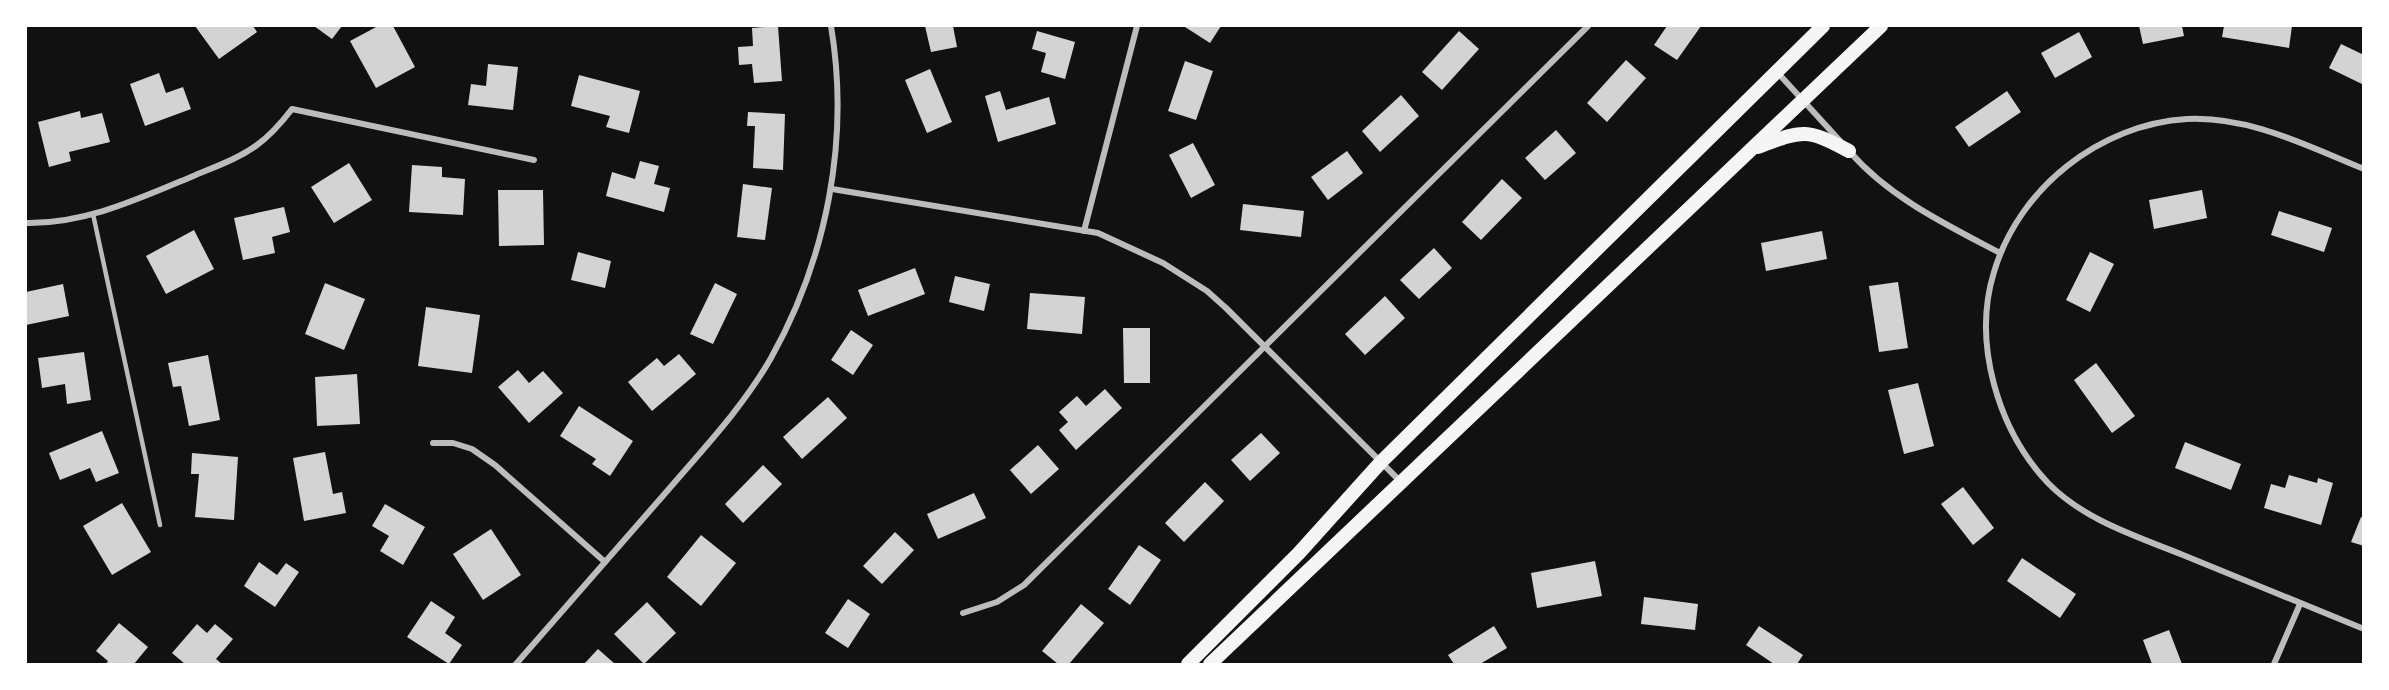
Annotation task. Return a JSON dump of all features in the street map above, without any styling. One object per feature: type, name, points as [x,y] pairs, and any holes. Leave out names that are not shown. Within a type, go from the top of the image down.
[{"type":"main road","points":[[1188,664],[1299,553],[1381,462],[1823,26]]},
{"type":"main road","points":[[1210,664],[1881,26]]},
{"type":"main road","points":[[1751,150],[1802,133],[1816,135],[1849,151]]},
{"type":"street","points":[[516,664],[720,430],[770,360],[790,321],[822,233],[832,189],[839,110],[831,26]]},
{"type":"street","points":[[1084,231],[1137,26]]},
{"type":"street","points":[[963,613],[997,602],[1024,585],[1588,26]]},
{"type":"street","points":[[1776,71],[1872,173],[1906,200],[2000,253]]},
{"type":"street","points":[[26,223],[61,221],[116,209],[239,156],[271,134],[292,109],[534,160]]},
{"type":"street","points":[[2364,169],[2246,124],[2206,119],[2149,125],[2096,146],[2052,179],[2012,231],[2000,253],[1992,276],[1987,316],[1990,360],[2005,415],[2034,466],[2068,501],[2089,514],[2364,629]]},
{"type":"street","points":[[832,189],[1098,233],[1139,251],[1186,277],[1226,308],[1401,482]]},
{"type":"street","points":[[433,443],[453,443],[472,449],[495,465],[605,562]]},
{"type":"street","points":[[2274,664],[2300,604]]},
{"type":"lane","points":[[93,214],[160,525]]},
{"type":"building","points":[[195,26],[253,26],[257,32],[219,59]]},
{"type":"building","points":[[314,26],[342,26],[332,39]]},
{"type":"building","points":[[378,26],[393,26],[415,67],[376,88],[350,41]]},
{"type":"building","points":[[778,26],[782,81],[754,83],[752,64],[739,65],[738,47],[753,46],[752,28]]},
{"type":"building","points":[[925,26],[953,26],[957,47],[931,52]]},
{"type":"building","points":[[1186,26],[1221,26],[1210,43]]},
{"type":"building","points":[[1667,26],[1701,26],[1677,60],[1654,45]]},
{"type":"building","points":[[2139,26],[2182,26],[2184,36],[2143,44]]},
{"type":"building","points":[[2224,26],[2292,26],[2289,48],[2222,37]]},
{"type":"building","points":[[1037,31],[1075,42],[1065,79],[1041,72],[1046,53],[1032,49]]},
{"type":"building","points":[[1459,31],[1479,49],[1442,90],[1422,72]]},
{"type":"building","points":[[2079,32],[2092,57],[2055,78],[2041,53]]},
{"type":"building","points":[[2341,44],[2364,55],[2364,85],[2329,68]]},
{"type":"building","points":[[1626,60],[1646,78],[1607,122],[1587,103]]},
{"type":"building","points":[[1185,61],[1213,71],[1196,120],[1168,111]]},
{"type":"building","points":[[488,64],[518,67],[513,110],[468,105],[471,84],[486,86]]},
{"type":"building","points":[[930,69],[952,122],[927,133],[905,80]]},
{"type":"building","points":[[159,73],[166,93],[183,87],[191,109],[145,126],[130,84]]},
{"type":"building","points":[[579,75],[640,91],[629,133],[606,127],[610,116],[571,106]]},
{"type":"building","points":[[1000,91],[1006,110],[1049,97],[1056,124],[998,142],[985,96]]},
{"type":"building","points":[[2007,91],[2021,112],[1969,147],[1955,127]]},
{"type":"building","points":[[1401,95],[1419,116],[1380,152],[1362,131]]},
{"type":"building","points":[[80,111],[81,118],[102,113],[110,142],[69,152],[71,161],[49,167],[38,122]]},
{"type":"building","points":[[748,112],[785,114],[783,170],[753,168],[755,126],[747,126]]},
{"type":"building","points":[[1556,130],[1576,153],[1545,180],[1525,158]]},
{"type":"building","points":[[1193,143],[1215,185],[1191,198],[1169,155]]},
{"type":"building","points":[[1347,151],[1363,173],[1328,200],[1311,177]]},
{"type":"building","points":[[640,161],[659,166],[654,184],[670,188],[664,212],[606,196],[612,172],[635,179]]},
{"type":"building","points":[[349,163],[372,200],[334,223],[311,187]]},
{"type":"building","points":[[412,165],[442,167],[442,177],[465,179],[463,215],[409,212]]},
{"type":"building","points":[[1502,179],[1522,198],[1481,240],[1462,222]]},
{"type":"building","points":[[743,184],[772,188],[765,240],[737,237]]},
{"type":"building","points":[[498,190],[543,190],[544,245],[499,246]]},
{"type":"building","points":[[2202,190],[2207,218],[2154,229],[2149,200]]},
{"type":"building","points":[[1243,204],[1304,211],[1301,237],[1240,230]]},
{"type":"building","points":[[284,207],[290,232],[272,237],[275,253],[243,260],[234,218]]},
{"type":"building","points":[[2279,211],[2332,228],[2324,252],[2271,235]]},
{"type":"building","points":[[194,230],[214,269],[166,294],[146,256]]},
{"type":"building","points":[[1822,231],[1827,259],[1766,271],[1761,243]]},
{"type":"building","points":[[1434,248],[1452,268],[1419,299],[1400,280]]},
{"type":"building","points":[[578,252],[611,261],[605,288],[571,280]]},
{"type":"building","points":[[2090,252],[2114,264],[2090,312],[2066,300]]},
{"type":"building","points":[[915,268],[925,294],[868,316],[858,290]]},
{"type":"building","points":[[955,276],[990,284],[984,311],[949,302]]},
{"type":"building","points":[[1898,282],[1908,348],[1879,352],[1869,286]]},
{"type":"building","points":[[325,283],[365,299],[344,350],[305,334]]},
{"type":"building","points":[[715,283],[737,294],[713,344],[690,334]]},
{"type":"building","points":[[63,284],[69,316],[26,325],[26,292]]},
{"type":"building","points":[[1030,293],[1085,297],[1082,334],[1027,329]]},
{"type":"building","points":[[1385,296],[1405,318],[1365,355],[1345,334]]},
{"type":"building","points":[[426,307],[480,315],[472,373],[418,366]]},
{"type":"building","points":[[1123,328],[1150,328],[1150,383],[1124,383]]},
{"type":"building","points":[[851,330],[873,345],[853,375],[831,360]]},
{"type":"building","points":[[84,352],[91,400],[67,404],[65,384],[42,388],[38,358]]},
{"type":"building","points":[[679,354],[696,374],[652,411],[628,382],[657,358],[664,366]]},
{"type":"building","points":[[208,355],[220,420],[189,426],[181,386],[173,387],[168,363]]},
{"type":"building","points":[[2096,363],[2135,416],[2112,433],[2074,380]]},
{"type":"building","points":[[518,370],[529,383],[543,371],[563,393],[529,423],[498,387]]},
{"type":"building","points":[[357,374],[360,424],[317,426],[315,377]]},
{"type":"building","points":[[1918,383],[1934,446],[1904,454],[1888,390]]},
{"type":"building","points":[[1105,389],[1122,408],[1076,450],[1059,430],[1068,422],[1059,412],[1077,396],[1086,406]]},
{"type":"building","points":[[828,397],[847,418],[802,459],[783,437]]},
{"type":"building","points":[[579,406],[633,441],[610,476],[592,464],[596,459],[560,436]]},
{"type":"building","points":[[102,431],[119,473],[96,482],[90,468],[60,480],[49,453]]},
{"type":"building","points":[[1261,433],[1280,453],[1250,481],[1231,460]]},
{"type":"building","points":[[2185,442],[2241,464],[2231,490],[2175,468]]},
{"type":"building","points":[[1038,445],[1059,469],[1031,494],[1010,470]]},
{"type":"building","points":[[325,452],[333,494],[342,492],[346,513],[304,521],[293,458]]},
{"type":"building","points":[[192,453],[238,457],[234,520],[195,517],[199,474],[191,474]]},
{"type":"building","points":[[763,465],[782,484],[743,523],[725,504]]},
{"type":"building","points":[[2289,475],[2317,483],[2318,478],[2333,483],[2321,525],[2264,508],[2271,484],[2285,488]]},
{"type":"building","points":[[1205,482],[1224,501],[1184,542],[1165,523]]},
{"type":"building","points":[[1963,487],[1994,528],[1973,545],[1941,504]]},
{"type":"building","points":[[974,493],[986,518],[938,539],[927,514]]},
{"type":"building","points":[[122,503],[151,552],[112,575],[83,526]]},
{"type":"building","points":[[385,504],[425,527],[403,565],[380,551],[389,536],[372,526]]},
{"type":"building","points":[[2361,517],[2364,518],[2364,546],[2351,542]]},
{"type":"building","points":[[491,529],[521,575],[483,600],[453,554]]},
{"type":"building","points":[[895,532],[914,550],[882,584],[863,566]]},
{"type":"building","points":[[701,535],[736,563],[701,606],[667,577]]},
{"type":"building","points":[[1139,545],[1161,560],[1130,605],[1108,589]]},
{"type":"building","points":[[2022,558],[2076,594],[2060,618],[2007,581]]},
{"type":"building","points":[[1595,561],[1602,596],[1537,608],[1531,573]]},
{"type":"building","points":[[259,562],[277,575],[286,563],[299,572],[275,607],[244,586]]},
{"type":"building","points":[[1644,597],[1698,604],[1695,630],[1641,624]]},
{"type":"building","points":[[848,599],[870,614],[848,648],[825,633]]},
{"type":"building","points":[[431,601],[455,617],[445,633],[462,645],[449,664],[407,637]]},
{"type":"building","points":[[647,602],[676,633],[644,664],[614,634]]},
{"type":"building","points":[[1081,604],[1104,623],[1069,664],[1058,664],[1042,651]]},
{"type":"building","points":[[119,623],[148,647],[134,664],[106,664],[108,661],[96,651]]},
{"type":"building","points":[[197,624],[207,633],[215,624],[233,639],[216,659],[222,664],[185,664],[172,653]]},
{"type":"building","points":[[1494,626],[1507,648],[1480,664],[1454,664],[1448,655]]},
{"type":"building","points":[[1759,626],[1803,655],[1797,664],[1774,664],[1746,645]]},
{"type":"building","points":[[2169,630],[2182,664],[2152,664],[2143,640]]},
{"type":"building","points":[[598,649],[615,664],[584,664]]}]
